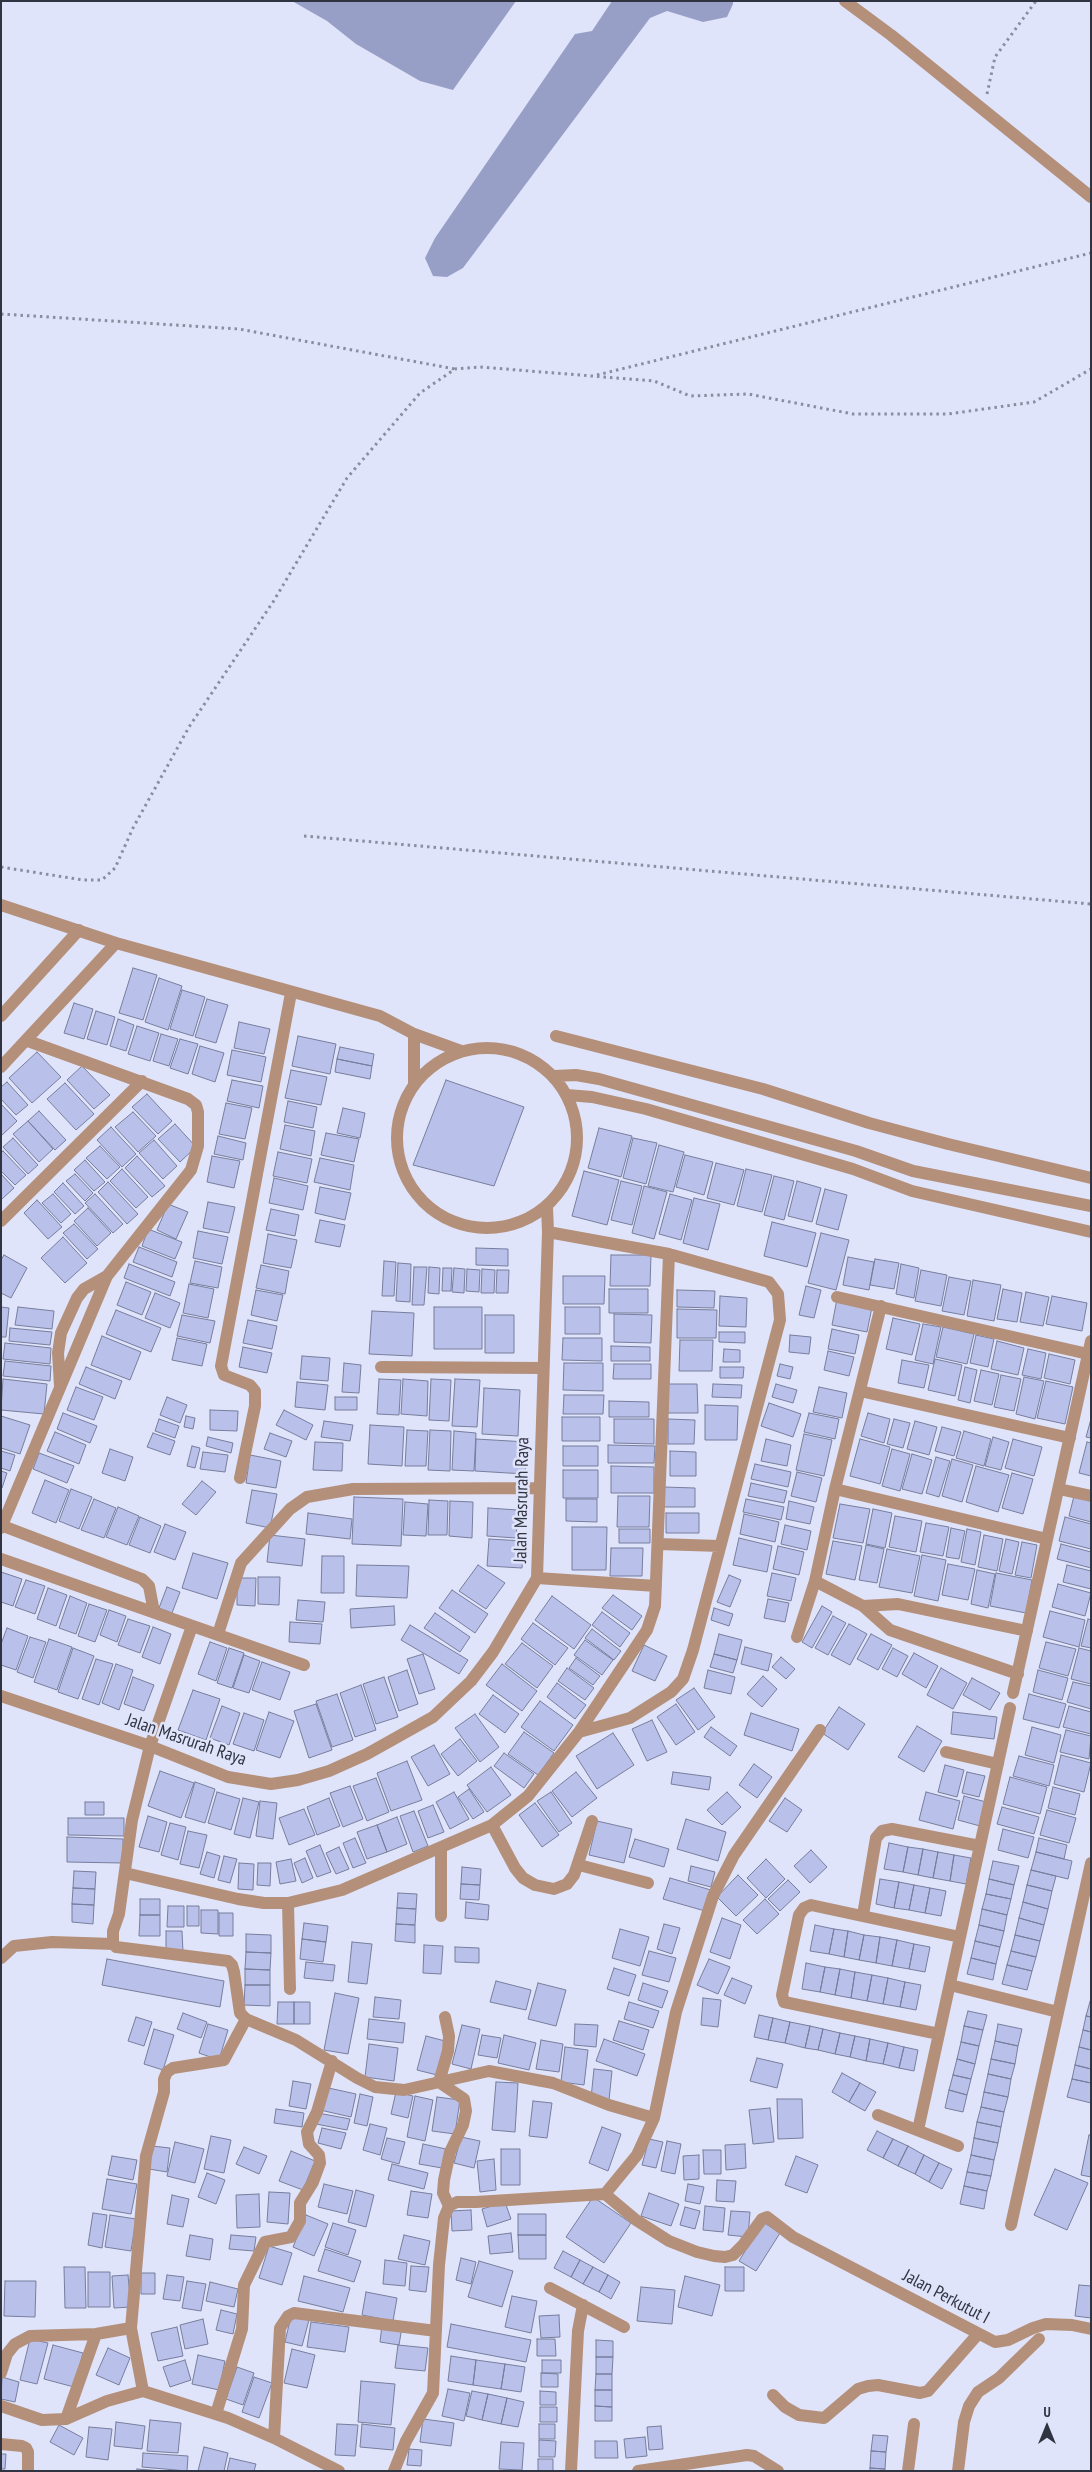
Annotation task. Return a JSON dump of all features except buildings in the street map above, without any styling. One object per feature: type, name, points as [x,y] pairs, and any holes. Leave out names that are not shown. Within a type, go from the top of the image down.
[{"type":"street","points":[[845,1],[891,35],[1091,197]]},
{"type":"street","points":[[1,905],[116,943],[291,993],[380,1016],[414,1034],[461,1051]]},
{"type":"street","points":[[1,1016],[79,930]]},
{"type":"street","points":[[1,1067],[28,1041],[116,943]]},
{"type":"street","points":[[240,1478],[255,1406],[255,1391],[250,1385],[224,1375],[221,1366],[291,993]]},
{"type":"street","points":[[414,1034],[414,1084]]},
{"type":"street","points":[[556,1036],[763,1089],[869,1123],[931,1140],[1091,1178]]},
{"type":"street","points":[[28,1041],[142,1081],[194,1102],[198,1112],[198,1146],[191,1170],[107,1276],[2,1527],[142,1579],[149,1586],[154,1612]]},
{"type":"street","points":[[490,1048],[519,1053],[539,1064],[554,1076],[567,1095],[578,1131],[576,1159],[565,1185],[547,1207],[521,1222],[493,1228],[464,1226],[436,1214],[415,1194],[401,1168],[396,1139],[400,1110],[414,1084],[435,1064],[461,1051],[490,1048]]},
{"type":"street","points":[[554,1076],[576,1075],[599,1079],[856,1151],[913,1171],[1091,1206]]},
{"type":"street","points":[[1,1221],[142,1081]]},
{"type":"street","points":[[567,1095],[592,1097],[646,1109],[853,1169],[912,1191],[1091,1232]]},
{"type":"street","points":[[947,1199],[952,1178]]},
{"type":"street","name":"Jalan Masrurah Raya","points":[[1,1696],[150,1746],[228,1777],[271,1784],[298,1780],[329,1771],[360,1758],[432,1717],[471,1681],[507,1631],[537,1578],[542,1368],[548,1232],[547,1207]]},
{"type":"street","points":[[548,1232],[669,1254],[769,1282],[776,1288],[780,1301],[780,1320],[688,1670],[683,1679],[671,1692],[630,1718],[579,1732]]},
{"type":"street","points":[[125,1873],[238,1899],[288,1903],[342,1890],[492,1825],[528,1796],[579,1732],[651,1622],[655,1606],[656,1586],[669,1254]]},
{"type":"street","points":[[60,1391],[58,1353],[61,1333],[81,1294],[94,1282],[107,1276]]},
{"type":"street","points":[[837,1297],[1088,1354]]},
{"type":"street","points":[[797,1637],[815,1581],[835,1489],[881,1306]]},
{"type":"street","points":[[1013,1693],[1091,1341]]},
{"type":"street","points":[[381,1367],[542,1368]]},
{"type":"street","points":[[860,1391],[1070,1438]]},
{"type":"street","points":[[218,1634],[241,1563],[290,1508],[307,1497],[353,1489],[539,1488]]},
{"type":"street","points":[[835,1489],[1047,1539]]},
{"type":"street","points":[[1058,1489],[1091,1496]]},
{"type":"street","points":[[658,1544],[720,1546]]},
{"type":"street","points":[[1,1559],[304,1665]]},
{"type":"street","points":[[537,1578],[656,1586]]},
{"type":"street","points":[[815,1581],[863,1606],[890,1630],[1018,1674]]},
{"type":"street","points":[[863,1606],[898,1604],[1027,1631]]},
{"type":"street","points":[[113,1940],[119,1914],[132,1820],[150,1746],[192,1626]]},
{"type":"street","points":[[918,2130],[1010,1708]]},
{"type":"street","points":[[394,2471],[406,2441],[434,2393],[439,2265],[444,2218],[449,2206],[457,2202],[605,2194],[637,2154],[654,2118],[676,2012],[713,1896],[734,1855],[820,1730]]},
{"type":"street","points":[[946,1752],[998,1764]]},
{"type":"street","points":[[492,1825],[515,1868],[523,1878],[546,1889],[560,1888],[571,1881],[579,1865],[592,1821]]},
{"type":"street","points":[[863,1915],[876,1838],[882,1831],[892,1829],[980,1846]]},
{"type":"street","points":[[440,1848],[440,1916]]},
{"type":"street","points":[[1011,2225],[1091,1863]]},
{"type":"street","points":[[579,1865],[648,1882]]},
{"type":"street","points":[[288,1903],[290,1989]]},
{"type":"street","points":[[939,2034],[784,2002],[782,1996],[802,1910],[812,1906],[863,1915],[960,1937]]},
{"type":"street","points":[[1,1958],[14,1946],[52,1942],[113,1940],[121,1948],[228,1961],[232,1964],[234,1972],[240,2013],[246,2019],[296,2040],[375,2087],[404,2090],[490,2071],[553,2083],[609,2105],[654,2118]]},
{"type":"street","points":[[950,1985],[1058,2012]]},
{"type":"street","points":[[439,2082],[448,2050],[449,2036],[445,2017]]},
{"type":"street","points":[[143,2391],[131,2328],[146,2156],[164,2092],[164,2079],[167,2072],[173,2068],[224,2060],[246,2019]]},
{"type":"street","points":[[216,2414],[242,2329],[244,2285],[265,2242],[291,2236],[300,2221],[300,2203],[313,2182],[320,2163],[319,2155],[309,2144],[307,2132],[317,2112],[332,2061]]},
{"type":"street","points":[[439,2082],[464,2099],[466,2111],[463,2125],[450,2152],[444,2180],[443,2193],[449,2206]]},
{"type":"street","points":[[878,2115],[958,2146]]},
{"type":"street","name":"Jalan Perkutut I","points":[[605,2194],[636,2220],[669,2241],[697,2252],[725,2257],[733,2255],[764,2217],[772,2220],[793,2237],[995,2342],[1003,2342],[1046,2324],[1072,2325],[1091,2329]]},
{"type":"street","points":[[550,2288],[624,2326]]},
{"type":"street","points":[[571,2471],[578,2330],[583,2305]]},
{"type":"street","points":[[274,2438],[280,2328],[288,2316],[294,2313],[436,2331]]},
{"type":"street","points":[[1,2373],[11,2349],[15,2344],[30,2336],[96,2334],[131,2328]]},
{"type":"street","points":[[66,2419],[96,2334]]},
{"type":"street","points":[[773,2395],[785,2407],[799,2415],[824,2418],[858,2389],[868,2386],[878,2385],[920,2393],[928,2391],[978,2334]]},
{"type":"street","points":[[958,2471],[964,2422],[969,2406],[978,2392],[999,2378],[1039,2339]]},
{"type":"street","points":[[1,2406],[42,2420],[66,2419],[107,2401],[143,2391],[216,2414],[274,2438],[338,2471]]},
{"type":"street","points":[[908,2471],[914,2424]]},
{"type":"street","points":[[1,2444],[26,2448],[28,2452],[28,2471]]},
{"type":"street","points":[[638,2471],[747,2455],[754,2456],[778,2471]]},
{"type":"path","points":[[984,110],[995,57],[1036,1]]},
{"type":"path","points":[[594,376],[1091,253]]},
{"type":"path","points":[[1,314],[239,329],[455,369],[480,367],[654,381],[690,396],[748,394],[853,414],[948,414],[1034,402],[1091,369]]},
{"type":"path","points":[[1,867],[83,880],[102,880],[115,868],[133,828],[190,727],[273,602],[347,478],[420,393],[455,369]]},
{"type":"path","points":[[304,836],[1091,904]]},
{"type":"water","points":[[292,1],[516,1],[453,90],[420,81],[356,44],[327,21]]},
{"type":"water","points":[[612,1],[733,1],[733,4],[727,17],[703,22],[667,11],[650,18],[463,268],[447,277],[433,276],[425,258],[435,238],[575,34],[592,31]]}]
